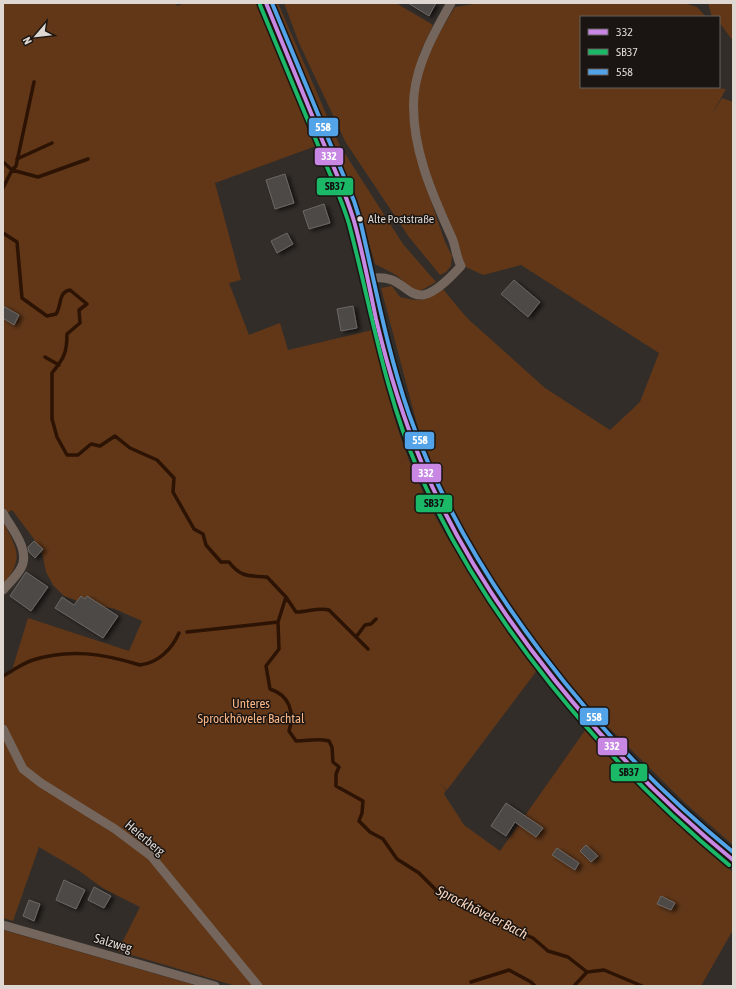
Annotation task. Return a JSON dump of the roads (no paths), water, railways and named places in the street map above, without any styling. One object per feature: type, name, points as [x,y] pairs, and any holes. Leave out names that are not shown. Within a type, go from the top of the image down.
[{"type":"main road","points":[[266,3],[348,203],[403,416],[429,482],[471,561],[529,647],[581,712],[662,796],[733,860]]},
{"type":"street","points":[[369,280],[376,278],[390,278],[409,292],[419,296],[434,292],[461,266],[458,253],[432,194],[420,153],[414,119],[414,95],[422,61],[451,3]]},
{"type":"street","points":[[3,513],[22,546],[24,561],[19,572],[3,590]]},
{"type":"street","name":"Heierberg","points":[[3,729],[24,769],[41,783],[115,830],[150,856],[258,986]]},
{"type":"street","name":"Salzweg","points":[[3,925],[215,986]]},
{"type":"waterway","points":[[34,82],[16,166],[12,170],[38,177],[88,159]]},
{"type":"waterway","points":[[17,159],[52,143]]},
{"type":"waterway","name":"Sprockhöveler Bach","points":[[3,162],[12,170],[3,188]]},
{"type":"waterway","name":"Sprockhöveler Bach","points":[[3,233],[17,242],[22,298],[47,316],[56,314],[62,296],[66,291],[70,290],[87,304],[79,310],[80,323],[67,334],[64,355],[52,373],[52,419],[57,437],[67,455],[78,455],[91,444],[100,446],[115,436],[130,448],[157,460],[174,478],[173,492],[194,529],[203,534],[206,545],[221,562],[229,562],[237,571],[245,575],[267,577],[286,597],[278,622],[279,649],[266,666],[270,689],[282,695],[289,705],[291,711],[291,724],[289,731],[296,741],[329,741],[332,747],[333,762],[339,767],[336,774],[336,786],[363,801],[362,813],[359,821],[370,832],[383,839],[397,859],[419,873],[439,893],[450,894],[464,902],[482,908],[516,931],[533,938],[548,951],[568,957],[587,972],[604,970],[642,986]]},
{"type":"waterway","points":[[45,357],[59,365]]},
{"type":"waterway","points":[[286,597],[296,612],[321,609],[329,610],[368,649]]},
{"type":"waterway","points":[[356,637],[365,625],[371,624],[376,619]]},
{"type":"waterway","points":[[187,632],[278,622]]},
{"type":"waterway","points":[[3,676],[29,661],[60,654],[74,653],[100,655],[140,665],[147,664],[164,654],[179,633]]},
{"type":"waterway","points":[[471,982],[509,970],[531,982],[535,986]]},
{"type":"waterway","points":[[574,986],[587,972]]},
{"type":"place","name":"Alte Poststraße","points":[[360,219]]},
{"type":"park label","name":"Unteres Sprockhöveler Bachtal","points":[[251,710]]}]
